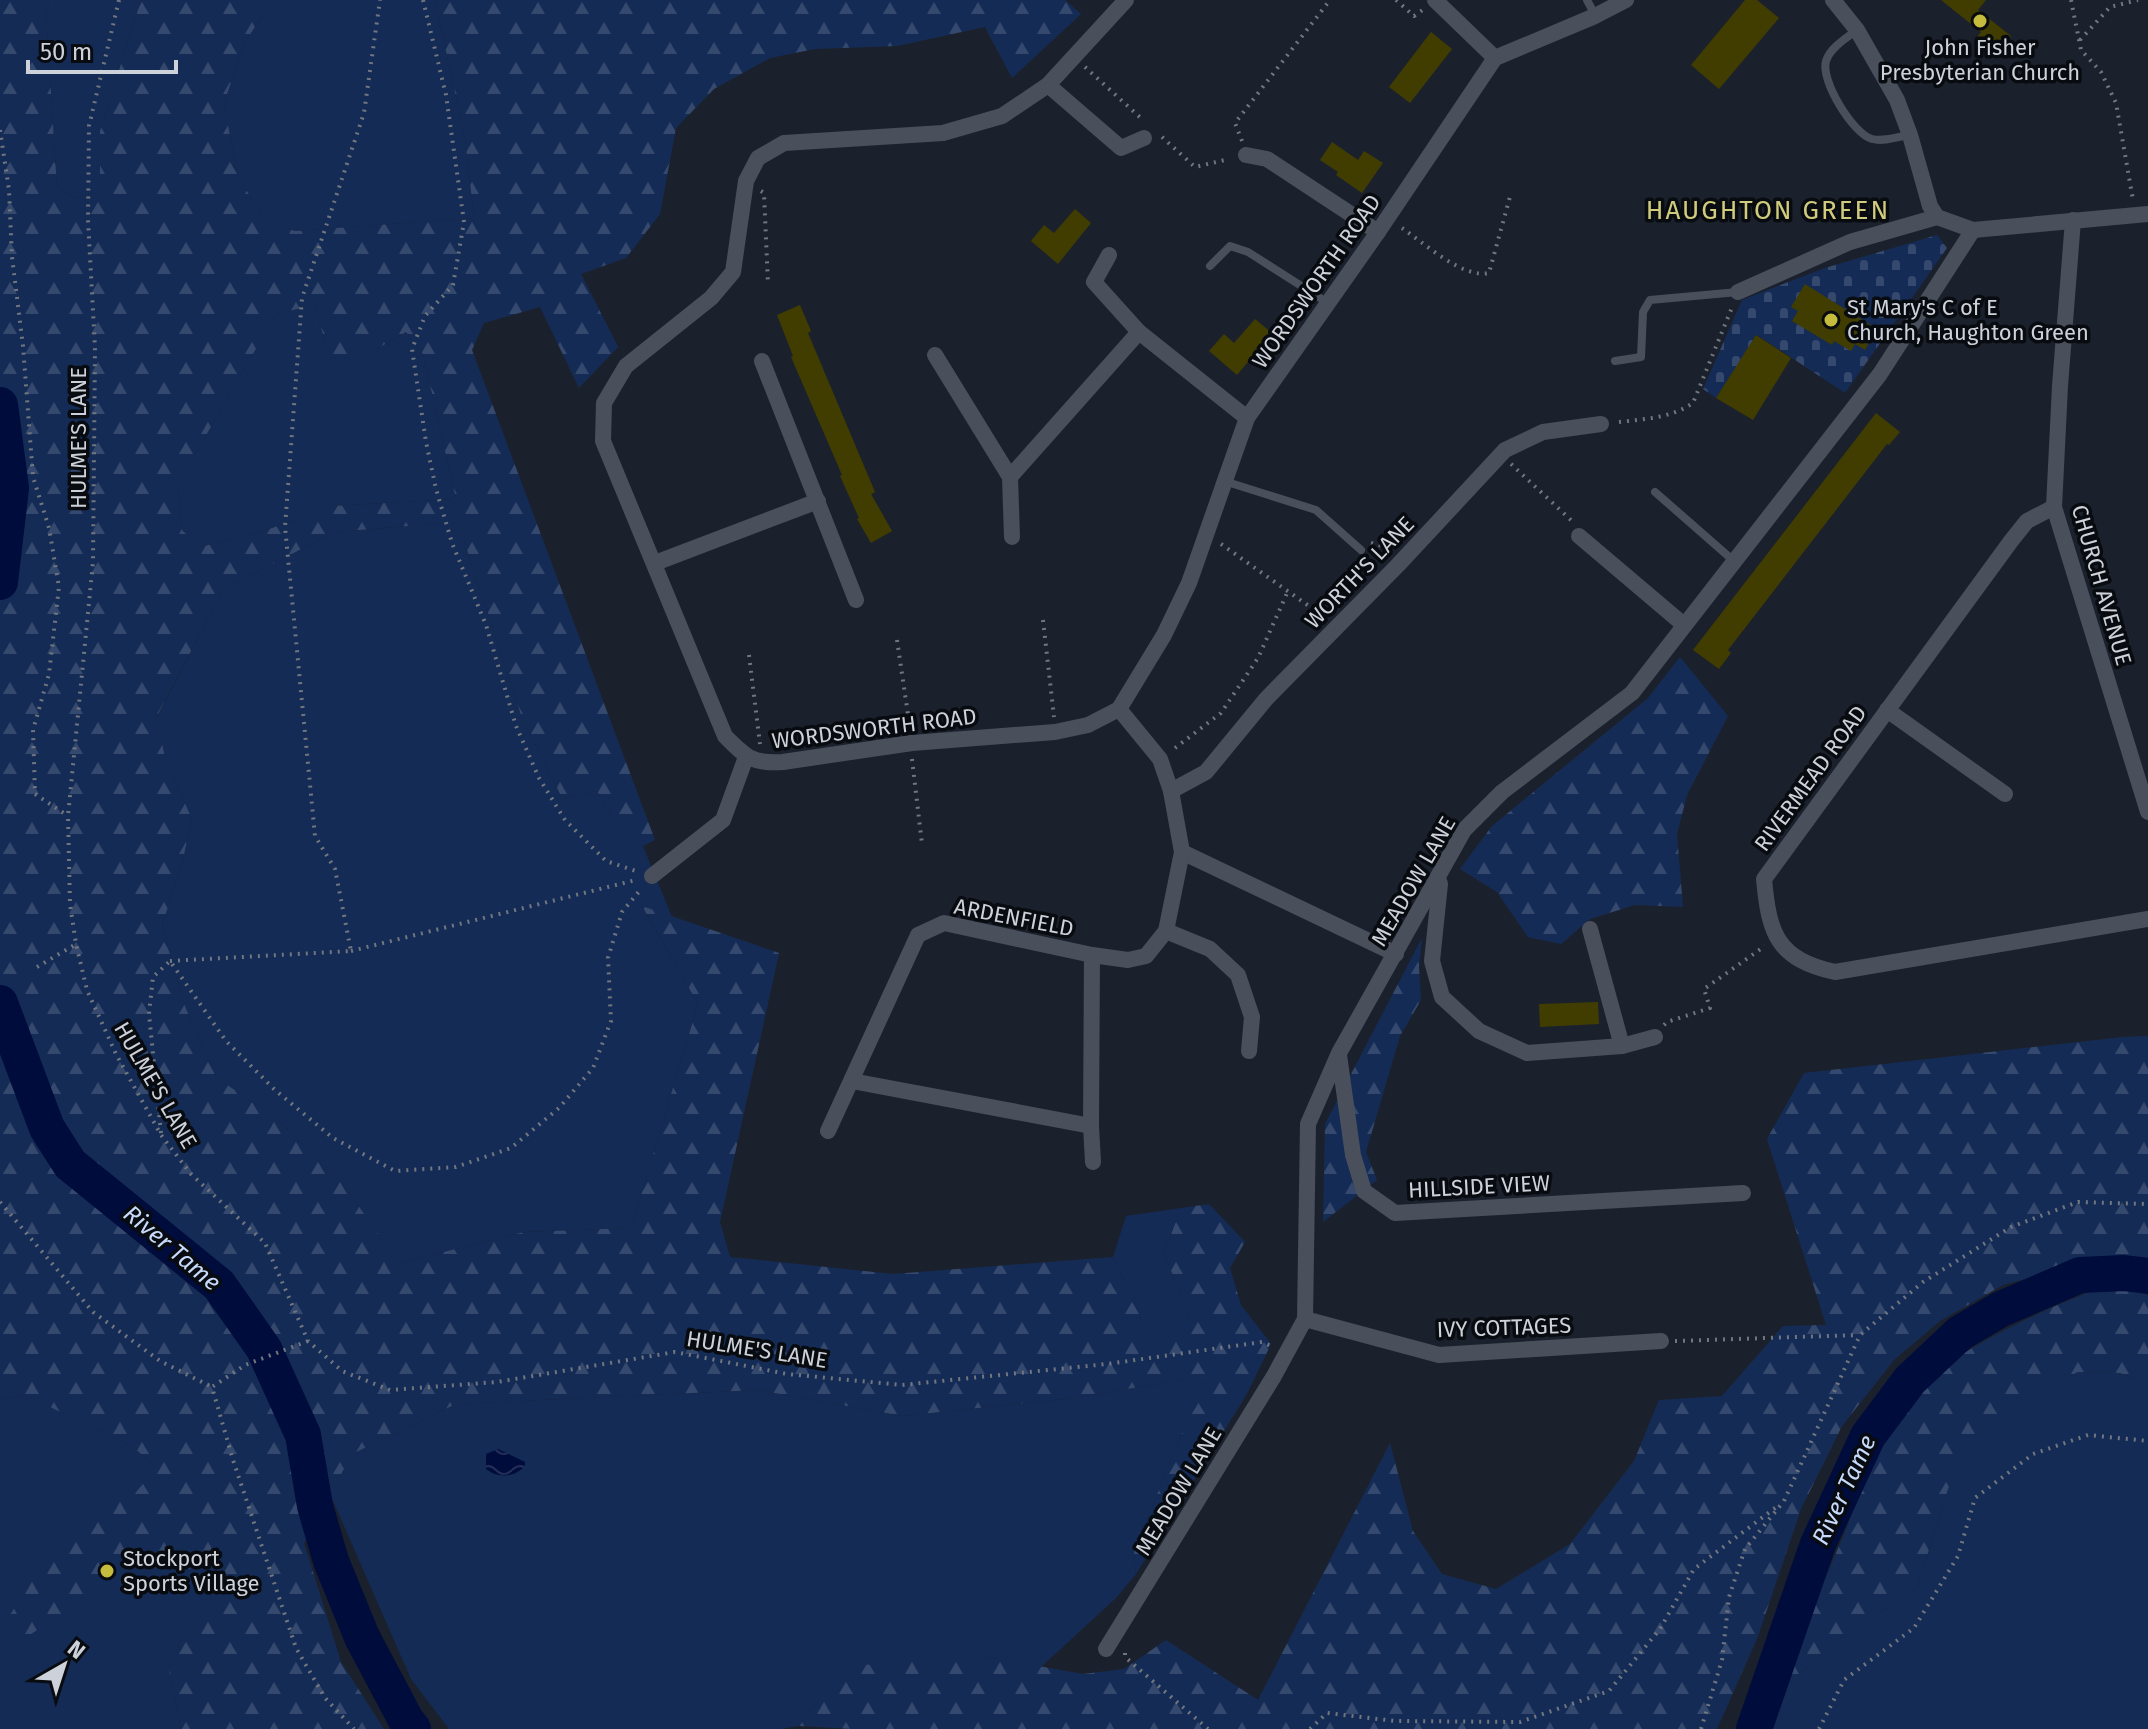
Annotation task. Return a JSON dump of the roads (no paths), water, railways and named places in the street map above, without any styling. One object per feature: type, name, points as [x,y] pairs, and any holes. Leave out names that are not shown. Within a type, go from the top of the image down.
[{"type":"street","points":[[1126,0],[1048,85],[1121,148],[1144,138]]},
{"type":"street","points":[[1435,0],[1495,58],[1626,0]]},
{"type":"street","points":[[1833,0],[1857,30],[1897,100],[1930,206],[1937,217]]},
{"type":"street","name":"WORDSWORTH ROAD","points":[[1048,85],[1002,116],[943,133],[784,143],[758,158],[746,181],[733,272],[711,298],[626,366],[604,403],[603,441],[725,736],[746,757],[763,763],[911,744],[1055,732],[1088,725],[1119,709],[1164,635],[1189,583],[1247,418],[1495,58]]},
{"type":"street","points":[[1246,155],[1267,159],[1382,225]]},
{"type":"street","points":[[1738,292],[1850,242],[1937,217],[1973,230],[2142,215]]},
{"type":"street","name":"CHURCH AVENUE","points":[[2073,220],[2054,507],[2148,812]]},
{"type":"street","name":"MEADOW LANE","points":[[1106,1649],[1305,1319],[1308,1124],[1339,1053],[1464,830],[1502,792],[1632,693],[1880,374],[1973,230]]},
{"type":"street","points":[[1109,255],[1094,282],[1139,332],[1247,418]]},
{"type":"street","points":[[1010,477],[1139,332]]},
{"type":"street","points":[[935,355],[1010,477],[1012,537]]},
{"type":"street","points":[[762,361],[856,600]]},
{"type":"street","name":"WORTH'S LANE","points":[[1171,791],[1206,772],[1266,699],[1405,558],[1505,450],[1543,432],[1601,424]]},
{"type":"street","points":[[655,563],[818,501]]},
{"type":"street","name":"RIVERMEAD ROAD","points":[[2054,507],[2027,521],[2011,541],[1764,879],[1767,915],[1776,937],[1790,953],[1806,963],[1835,972],[2148,919]]},
{"type":"street","points":[[1579,536],[1684,625]]},
{"type":"street","points":[[1092,955],[1128,960],[1146,956],[1166,931],[1182,852],[1171,791],[1160,759],[1119,709]]},
{"type":"street","points":[[1887,710],[2005,794]]},
{"type":"street","points":[[652,876],[723,820],[746,757]]},
{"type":"street","points":[[1182,852],[1396,954]]},
{"type":"street","points":[[1437,876],[1440,884],[1432,961],[1442,997],[1479,1031],[1527,1053],[1622,1046],[1655,1037]]},
{"type":"street","name":"ARDENFIELD","points":[[828,1131],[918,935],[944,923],[1092,955],[1093,1162]]},
{"type":"street","points":[[1590,929],[1622,1046]]},
{"type":"street","points":[[1166,931],[1210,949],[1238,975],[1252,1017],[1249,1051]]},
{"type":"street","name":"HILLSIDE VIEW","points":[[1339,1053],[1353,1155],[1364,1191],[1395,1213],[1743,1193]]},
{"type":"street","points":[[852,1081],[1091,1126]]},
{"type":"street","name":"IVY COTTAGES","points":[[1305,1319],[1439,1355],[1661,1341]]},
{"type":"lane","points":[[1587,0],[1595,16]]},
{"type":"lane","points":[[1857,30],[1830,52],[1825,63],[1825,76],[1851,123],[1862,135],[1880,140],[1910,135]]},
{"type":"lane","points":[[1210,266],[1230,246],[1248,252],[1328,303]]},
{"type":"lane","points":[[1615,361],[1641,357],[1643,312],[1650,300],[1738,292]]},
{"type":"lane","points":[[1223,481],[1316,510],[1361,550]]},
{"type":"lane","points":[[1655,492],[1736,562]]},
{"type":"water","points":[[498,1449],[525,1462],[525,1466],[516,1473],[506,1475],[486,1469],[486,1454]]},
{"type":"waterway","name":"River Tame","points":[[0,405],[11,488],[0,582]]},
{"type":"waterway","name":"River Tame","points":[[0,1003],[47,1128],[70,1164],[219,1285],[264,1349],[303,1435],[315,1506],[331,1561],[362,1637],[413,1729]]},
{"type":"waterway","name":"River Tame","points":[[1754,1729],[1818,1544],[1868,1436],[1910,1380],[1960,1333],[2001,1309],[2080,1275],[2124,1273],[2148,1276]]},
{"type":"place","name":"John Fisher Presbyterian Church","points":[[1980,21]]},
{"type":"place","name":"St Mary's C of E Church, Haughton Green","points":[[1831,320]]},
{"type":"place","name":"Stockport Sports Village","points":[[107,1571]]},
{"type":"district","name":"HAUGHTON GREEN","points":[[1768,210]]}]
